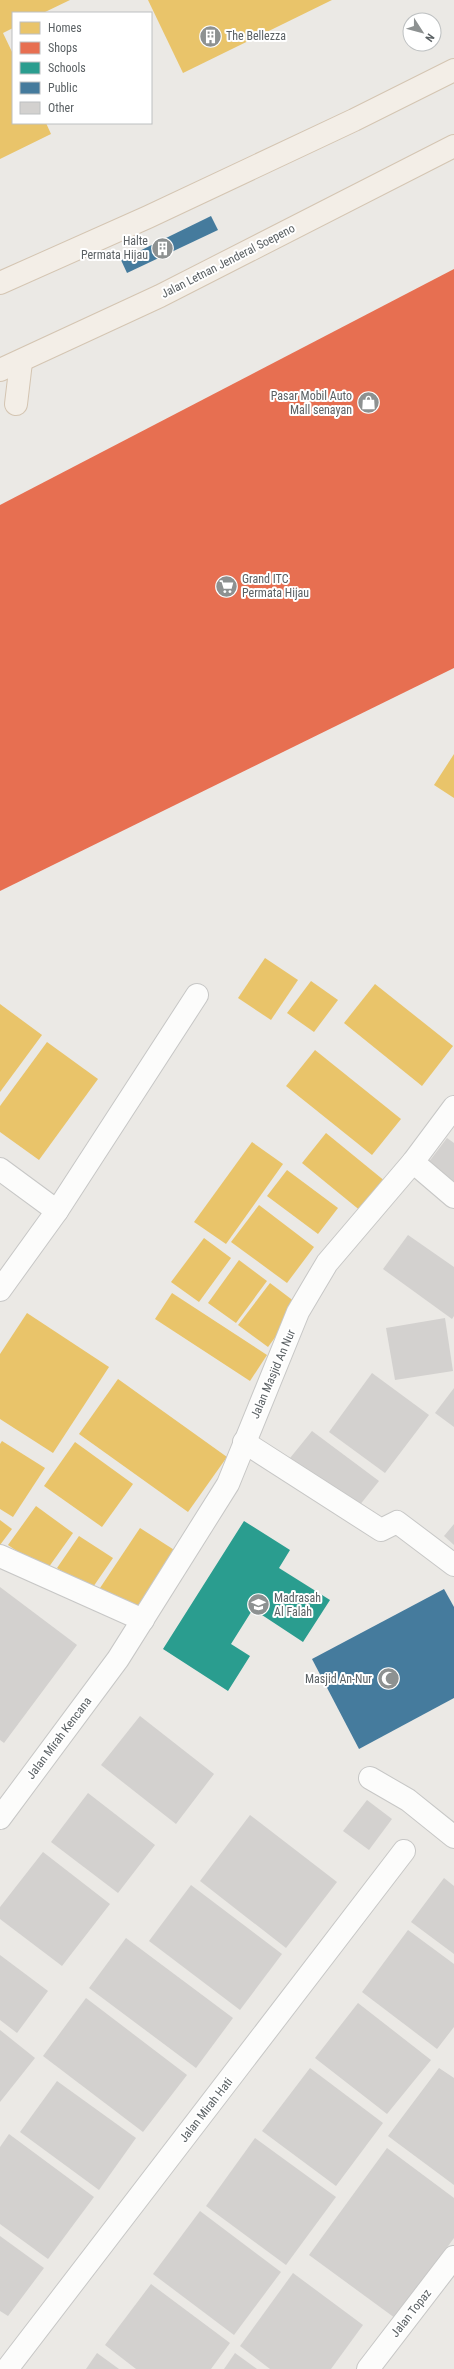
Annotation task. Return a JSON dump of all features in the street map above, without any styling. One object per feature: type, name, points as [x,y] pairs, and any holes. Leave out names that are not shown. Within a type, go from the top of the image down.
[{"type":"main road","points":[[0,283],[148,217],[354,120],[454,70]]},
{"type":"main road","name":"Jalan Letnan Jenderal Soepeno","points":[[0,370],[21,362],[160,296],[449,153]]},
{"type":"main road","points":[[16,404],[21,362]]},
{"type":"street","points":[[0,1290],[57,1211],[197,995]]},
{"type":"street","name":"Jalan Masjid An Nur","points":[[118,1659],[228,1484],[298,1312],[327,1263],[413,1162],[454,1107]]},
{"type":"street","points":[[413,1162],[454,1197]]},
{"type":"street","points":[[0,1169],[57,1211]]},
{"type":"street","points":[[244,1442],[381,1530],[397,1522],[454,1565]]},
{"type":"street","points":[[0,1556],[142,1620]]},
{"type":"street","name":"Jalan Mirah Kencana","points":[[0,1818],[118,1659]]},
{"type":"street","points":[[370,1778],[408,1800],[454,1837]]},
{"type":"street","name":"Jalan Mirah Hati","points":[[7,2369],[404,1852]]},
{"type":"street","name":"Jalan Topaz","points":[[368,2369],[454,2257]]},
{"type":"building: Homes","points":[[0,0],[70,0],[45,12],[12,12],[12,28],[3,33],[12,52],[12,124],[46,124],[51,134],[0,159]]},
{"type":"building: Homes","name":"The Bellezza","points":[[148,0],[332,0],[183,73]]},
{"type":"building: Homes","points":[[454,754],[454,798],[434,785]]},
{"type":"building: Homes","points":[[265,958],[298,980],[271,1020],[238,998]]},
{"type":"building: Homes","points":[[311,981],[338,1000],[314,1032],[287,1013]]},
{"type":"building: Homes","points":[[375,984],[453,1046],[422,1086],[344,1023]]},
{"type":"building: Homes","points":[[0,1004],[42,1035],[0,1092]]},
{"type":"building: Homes","points":[[47,1042],[98,1079],[39,1160],[0,1132],[0,1106]]},
{"type":"building: Homes","points":[[315,1050],[401,1119],[372,1155],[286,1086]]},
{"type":"building: Homes","points":[[326,1133],[386,1182],[362,1212],[302,1163]]},
{"type":"building: Homes","points":[[252,1142],[283,1164],[226,1244],[194,1222]]},
{"type":"building: Homes","points":[[287,1170],[338,1208],[318,1234],[267,1196]]},
{"type":"building: Homes","points":[[259,1205],[314,1247],[287,1283],[231,1242]]},
{"type":"building: Homes","points":[[204,1238],[231,1258],[199,1302],[171,1282]]},
{"type":"building: Homes","points":[[239,1260],[267,1281],[236,1323],[208,1303]]},
{"type":"building: Homes","points":[[270,1283],[299,1305],[268,1347],[238,1325]]},
{"type":"building: Homes","points":[[172,1293],[267,1355],[250,1381],[155,1319]]},
{"type":"building: Homes","points":[[27,1313],[109,1367],[53,1453],[0,1419],[0,1354]]},
{"type":"building: Homes","points":[[118,1379],[227,1457],[188,1512],[79,1434]]},
{"type":"building: Homes","points":[[2,1441],[45,1468],[13,1517],[0,1509],[0,1444]]},
{"type":"building: Homes","points":[[75,1442],[133,1484],[102,1527],[44,1486]]},
{"type":"building: Homes","points":[[36,1506],[73,1533],[46,1571],[8,1545]]},
{"type":"building: Homes","points":[[0,1520],[12,1529],[0,1545]]},
{"type":"building: Homes","points":[[140,1528],[179,1553],[139,1614],[100,1588]]},
{"type":"building: Homes","points":[[79,1536],[113,1558],[91,1590],[57,1568]]},
{"type":"building: Shops","name":"Grand ITC Permata Hijau","points":[[454,269],[454,668],[0,891],[0,505]]},
{"type":"building: Schools","name":"Madrasah Al Falah","points":[[244,1521],[290,1550],[279,1568],[330,1600],[303,1642],[253,1609],[231,1644],[250,1656],[228,1691],[163,1649]]},
{"type":"building: Public","name":"Halte Permata Hijau","points":[[211,216],[218,230],[127,273],[121,260]]},
{"type":"building: Public","name":"Masjid An-Nur","points":[[444,1589],[454,1607],[454,1698],[359,1749],[312,1659]]},
{"type":"building: Other","points":[[447,1138],[454,1143],[454,1182],[428,1163]]},
{"type":"building: Other","points":[[408,1235],[454,1267],[454,1316],[452,1319],[383,1269]]},
{"type":"building: Other","points":[[445,1318],[453,1371],[395,1380],[386,1328]]},
{"type":"building: Other","points":[[372,1373],[429,1415],[385,1473],[329,1432]]},
{"type":"building: Other","points":[[454,1388],[454,1427],[435,1413]]},
{"type":"building: Other","points":[[312,1431],[379,1481],[359,1506],[286,1463]]},
{"type":"building: Other","points":[[454,1524],[454,1545],[444,1536]]},
{"type":"building: Other","points":[[0,1587],[77,1645],[4,1743],[0,1740]]},
{"type":"building: Other","points":[[140,1716],[214,1774],[176,1824],[101,1765]]},
{"type":"building: Other","points":[[88,1793],[155,1845],[118,1893],[51,1842]]},
{"type":"building: Other","points":[[367,1800],[392,1819],[369,1850],[343,1831]]},
{"type":"building: Other","points":[[250,1815],[337,1882],[286,1948],[200,1881]]},
{"type":"building: Other","points":[[43,1852],[110,1904],[62,1966],[0,1919],[0,1907]]},
{"type":"building: Other","points":[[444,1878],[454,1886],[454,1954],[411,1922]]},
{"type":"building: Other","points":[[191,1885],[282,1954],[240,2010],[149,1941]]},
{"type":"building: Other","points":[[408,1930],[454,1964],[454,2027],[437,2049],[362,1992]]},
{"type":"building: Other","points":[[126,1938],[233,2018],[196,2068],[89,1988]]},
{"type":"building: Other","points":[[0,1955],[48,1991],[17,2033],[0,2020]]},
{"type":"building: Other","points":[[86,1998],[187,2075],[143,2132],[43,2056]]},
{"type":"building: Other","points":[[358,2003],[431,2060],[387,2114],[315,2058]]},
{"type":"building: Other","points":[[0,2030],[35,2058],[0,2102]]},
{"type":"building: Other","points":[[310,2068],[383,2123],[336,2186],[262,2131]]},
{"type":"building: Other","points":[[439,2068],[454,2078],[454,2185],[388,2136]]},
{"type":"building: Other","points":[[57,2081],[136,2138],[99,2190],[20,2132]]},
{"type":"building: Other","points":[[9,2134],[94,2197],[48,2259],[0,2224],[0,2147]]},
{"type":"building: Other","points":[[255,2138],[336,2197],[286,2265],[206,2206]]},
{"type":"building: Other","points":[[387,2148],[454,2198],[454,2238],[395,2318],[309,2255]]},
{"type":"building: Other","points":[[200,2211],[281,2272],[234,2335],[153,2274]]},
{"type":"building: Other","points":[[0,2236],[44,2268],[8,2316],[0,2311]]},
{"type":"building: Other","points":[[293,2273],[363,2325],[331,2369],[270,2369],[240,2346]]},
{"type":"building: Other","points":[[151,2284],[230,2343],[211,2369],[136,2369],[105,2345]]},
{"type":"building: Other","points":[[97,2353],[119,2369],[86,2369]]},
{"type":"building: Other","points":[[235,2353],[257,2369],[224,2369]]},
{"type":"place","name":"The Bellezza","points":[[211,36]]},
{"type":"place","name":"Halte Permata Hijau","points":[[163,248]]},
{"type":"place","name":"Pasar Mobil Auto Mall senayan","points":[[368,403]]},
{"type":"place","name":"Grand ITC Permata Hijau","points":[[227,586]]},
{"type":"place","name":"Madrasah Al Falah","points":[[259,1605]]},
{"type":"place","name":"Masjid An-Nur","points":[[388,1679]]}]
